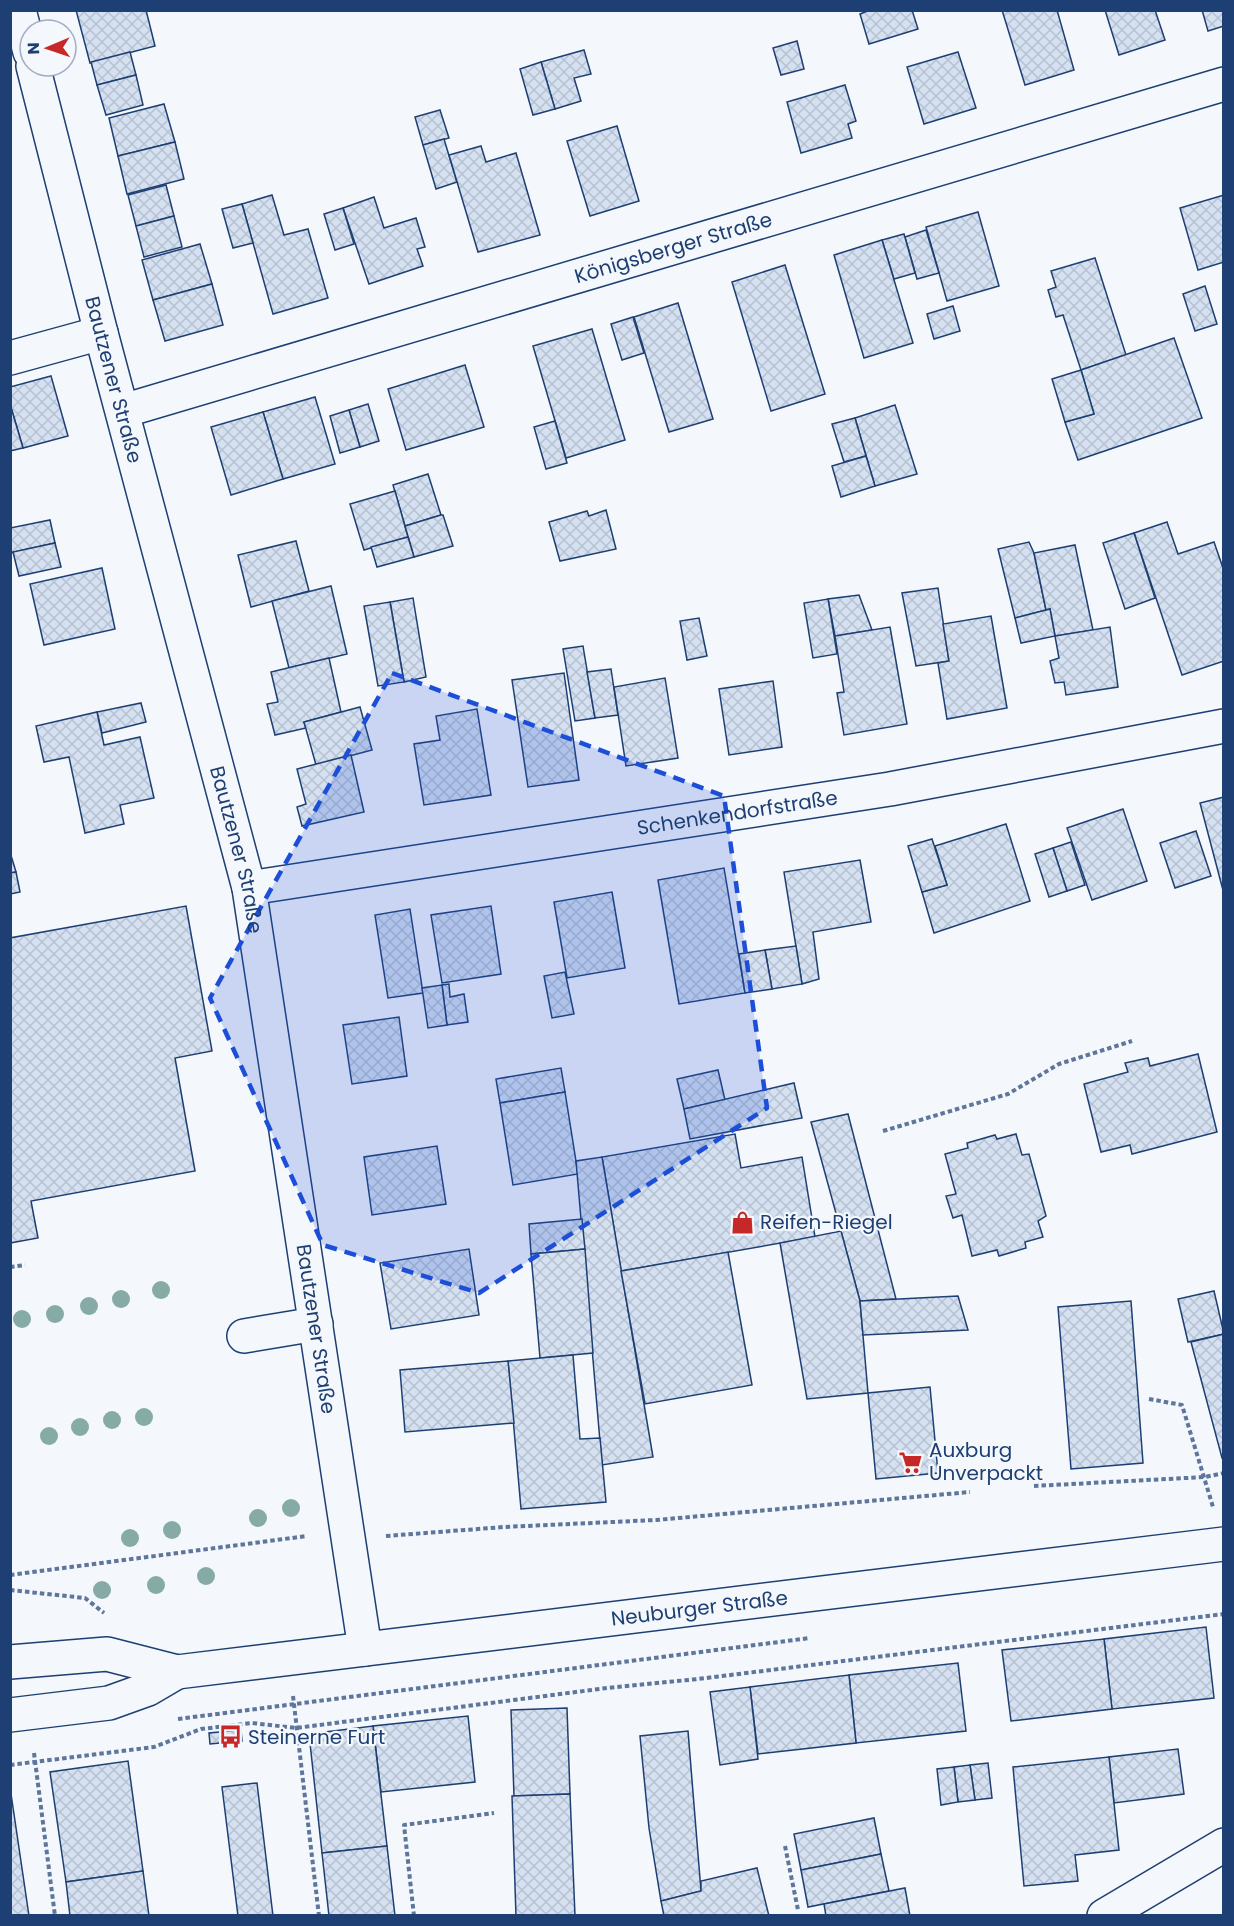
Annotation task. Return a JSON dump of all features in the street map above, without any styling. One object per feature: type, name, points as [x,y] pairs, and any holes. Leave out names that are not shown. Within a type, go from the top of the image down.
[{"type":"street","name":"Bautzener Straße","points":[[30,78],[123,411],[249,888],[365,1649]]},
{"type":"street","name":"Königsberger Straße","points":[[123,411],[1224,84]]},
{"type":"street","points":[[10,358],[101,333]]},
{"type":"street","name":"Schenkendorfstraße","points":[[249,888],[890,789],[1224,726]]},
{"type":"street","points":[[244,1336],[316,1324]]},
{"type":"street","name":"Neuburger Straße","points":[[10,1662],[107,1654],[177,1672],[1223,1544]]},
{"type":"street","name":"Neuburger Straße","points":[[21,1714],[109,1702],[148,1689],[177,1672]]},
{"type":"street","points":[[1104,1916],[1224,1845]]},
{"type":"path","points":[[882,1131],[1008,1094],[1059,1065],[1132,1041]]},
{"type":"path","points":[[10,1267],[25,1265]]},
{"type":"path","points":[[1149,1399],[1182,1406],[1205,1477],[1223,1544]]},
{"type":"path","points":[[1034,1486],[1205,1477],[1224,1473]]},
{"type":"path","points":[[10,1575],[309,1536],[349,1539],[504,1527],[656,1520],[970,1492]]},
{"type":"path","points":[[10,1765],[154,1747],[201,1729],[252,1723],[296,1728],[1224,1614]]},
{"type":"path","points":[[175,1720],[812,1637]]},
{"type":"path","points":[[287,1659],[319,1916]]},
{"type":"path","points":[[21,1714],[35,1761],[55,1916]]},
{"type":"path","points":[[414,1916],[404,1825],[494,1813]]},
{"type":"path","points":[[785,1846],[798,1910]]},
{"type":"highlighted area","points":[[392,673],[724,796],[767,1108],[479,1293],[323,1245],[210,998]]},
{"type":"building","points":[[76,10],[146,10],[155,46],[90,63]]},
{"type":"building","points":[[870,10],[912,10],[918,29],[869,44],[860,14]]},
{"type":"building","points":[[1002,10],[1057,10],[1074,70],[1025,85]]},
{"type":"building","points":[[1105,10],[1155,10],[1165,40],[1119,55]]},
{"type":"building","points":[[1202,10],[1224,10],[1224,26],[1208,31]]},
{"type":"building","points":[[797,41],[804,69],[781,75],[773,48]]},
{"type":"building","points":[[584,50],[591,74],[574,78],[581,101],[555,109],[541,62]]},
{"type":"building","points":[[130,52],[136,75],[97,85],[91,62]]},
{"type":"building","points":[[958,52],[976,108],[924,124],[907,67]]},
{"type":"building","points":[[541,62],[555,109],[533,115],[520,69]]},
{"type":"building","points":[[136,75],[143,105],[106,115],[97,85]]},
{"type":"building","points":[[845,85],[856,121],[848,124],[852,138],[801,153],[787,102]]},
{"type":"building","points":[[164,104],[175,142],[118,156],[109,118]]},
{"type":"building","points":[[440,110],[449,138],[423,145],[415,117]]},
{"type":"building","points":[[617,126],[639,201],[590,216],[567,141]]},
{"type":"building","points":[[444,139],[457,182],[436,189],[423,145]]},
{"type":"building","points":[[175,142],[184,179],[127,194],[118,156]]},
{"type":"building","points":[[481,146],[486,162],[516,153],[540,235],[478,252],[449,155]]},
{"type":"building","points":[[166,185],[174,216],[136,226],[128,195]]},
{"type":"building","points":[[272,195],[284,235],[308,229],[328,298],[273,314],[242,204]]},
{"type":"building","points":[[1224,195],[1224,262],[1198,270],[1180,208]]},
{"type":"building","points":[[374,197],[384,228],[416,218],[425,247],[417,249],[423,266],[369,284],[343,208]]},
{"type":"building","points":[[242,204],[253,243],[233,248],[222,209]]},
{"type":"building","points":[[343,208],[354,244],[335,250],[324,214]]},
{"type":"building","points":[[978,212],[999,286],[947,301],[926,227]]},
{"type":"building","points":[[174,216],[182,247],[144,257],[136,226]]},
{"type":"building","points":[[926,230],[939,273],[917,279],[905,237]]},
{"type":"building","points":[[904,234],[915,273],[894,279],[882,240]]},
{"type":"building","points":[[882,240],[913,343],[864,358],[834,255]]},
{"type":"building","points":[[200,244],[212,284],[153,300],[142,260]]},
{"type":"building","points":[[1095,258],[1126,355],[1081,370],[1063,315],[1056,317],[1048,290],[1056,287],[1051,271]]},
{"type":"building","points":[[785,265],[825,394],[771,411],[732,282]]},
{"type":"building","points":[[212,284],[223,325],[165,341],[153,300]]},
{"type":"building","points":[[1205,286],[1217,324],[1195,331],[1183,294]]},
{"type":"building","points":[[678,303],[713,419],[669,432],[634,317]]},
{"type":"building","points":[[953,306],[960,331],[934,339],[927,314]]},
{"type":"building","points":[[633,317],[644,353],[622,360],[611,324]]},
{"type":"building","points":[[592,329],[625,440],[566,458],[533,346]]},
{"type":"building","points":[[1174,338],[1202,418],[1078,460],[1065,422],[1094,414],[1081,370]]},
{"type":"building","points":[[465,365],[484,427],[406,450],[388,389]]},
{"type":"building","points":[[1081,370],[1094,414],[1065,422],[1052,379]]},
{"type":"building","points":[[51,376],[68,436],[23,448],[10,404],[10,387]]},
{"type":"building","points":[[315,397],[335,464],[283,479],[263,412]]},
{"type":"building","points":[[10,404],[23,448],[10,451]]},
{"type":"building","points":[[368,404],[379,441],[360,447],[349,410]]},
{"type":"building","points":[[895,405],[917,474],[875,486],[855,418]]},
{"type":"building","points":[[349,410],[360,447],[340,453],[330,416]]},
{"type":"building","points":[[263,412],[283,479],[231,495],[211,427]]},
{"type":"building","points":[[855,418],[866,456],[844,462],[832,424]]},
{"type":"building","points":[[555,421],[567,463],[546,469],[534,427]]},
{"type":"building","points":[[866,456],[875,486],[841,497],[832,466]]},
{"type":"building","points":[[428,474],[441,515],[405,526],[393,485]]},
{"type":"building","points":[[395,491],[408,537],[364,550],[350,504]]},
{"type":"building","points":[[606,510],[616,549],[560,561],[549,522],[587,511],[589,516]]},
{"type":"building","points":[[443,515],[453,546],[414,557],[405,526]]},
{"type":"building","points":[[50,520],[55,543],[10,553],[10,528]]},
{"type":"building","points":[[1167,522],[1178,554],[1214,542],[1224,571],[1224,661],[1182,675],[1134,533]]},
{"type":"building","points":[[1134,533],[1155,598],[1125,609],[1103,543]]},
{"type":"building","points":[[408,537],[414,557],[377,567],[371,547]]},
{"type":"building","points":[[296,541],[309,591],[251,607],[238,555]]},
{"type":"building","points":[[1029,542],[1034,553],[1046,610],[1015,618],[998,549]]},
{"type":"building","points":[[55,543],[61,567],[19,576],[13,552]]},
{"type":"building","points":[[1075,545],[1093,630],[1055,636],[1050,609],[1046,610],[1034,553]]},
{"type":"building","points":[[102,568],[115,629],[44,645],[30,584]]},
{"type":"building","points":[[331,586],[347,654],[289,668],[272,601]]},
{"type":"building","points":[[938,588],[949,661],[916,666],[902,593]]},
{"type":"building","points":[[859,595],[872,630],[835,636],[828,599]]},
{"type":"building","points":[[413,598],[426,677],[404,682],[390,602]]},
{"type":"building","points":[[828,599],[837,654],[813,658],[804,603]]},
{"type":"building","points":[[390,602],[404,682],[378,686],[364,606]]},
{"type":"building","points":[[1050,609],[1055,636],[1021,643],[1015,618]]},
{"type":"building","points":[[991,616],[1007,708],[947,719],[938,663],[949,661],[943,624]]},
{"type":"building","points":[[699,618],[707,656],[687,660],[680,621]]},
{"type":"building","points":[[890,627],[907,724],[844,735],[837,693],[844,692],[835,636]]},
{"type":"building","points":[[1110,627],[1118,687],[1066,695],[1064,682],[1055,683],[1050,661],[1059,658],[1055,636]]},
{"type":"building","points":[[583,646],[595,718],[575,721],[563,649]]},
{"type":"building","points":[[329,658],[341,712],[304,722],[306,728],[275,735],[267,704],[278,702],[271,672]]},
{"type":"building","points":[[611,669],[618,715],[595,718],[587,672]]},
{"type":"building","points":[[564,673],[579,780],[528,787],[512,680]]},
{"type":"building","points":[[665,678],[678,758],[626,766],[614,687]]},
{"type":"building","points":[[773,681],[782,747],[729,755],[719,689]]},
{"type":"building","points":[[141,703],[146,722],[102,733],[97,712]]},
{"type":"building","points":[[360,707],[372,750],[316,765],[304,722]]},
{"type":"building","points":[[477,709],[491,795],[424,805],[414,744],[440,740],[436,716]]},
{"type":"building","points":[[97,712],[104,745],[140,737],[154,798],[120,805],[124,824],[85,833],[69,757],[44,762],[36,726]]},
{"type":"building","points":[[351,755],[364,812],[302,826],[297,807],[306,804],[297,769]]},
{"type":"building","points":[[1224,797],[1224,894],[1200,803]]},
{"type":"building","points":[[1123,809],[1147,881],[1092,900],[1067,828]]},
{"type":"building","points":[[1006,824],[1030,901],[934,933],[922,892],[947,885],[935,846]]},
{"type":"building","points":[[1196,831],[1211,876],[1175,888],[1160,843]]},
{"type":"building","points":[[932,839],[947,885],[922,892],[908,846]]},
{"type":"building","points":[[1071,842],[1085,885],[1067,891],[1053,848]]},
{"type":"building","points":[[1053,848],[1067,891],[1049,897],[1035,854]]},
{"type":"building","points":[[10,852],[16,872],[10,873]]},
{"type":"building","points":[[860,860],[871,922],[813,932],[819,979],[802,984],[784,872]]},
{"type":"building","points":[[724,868],[745,993],[679,1004],[658,880]]},
{"type":"building","points":[[16,872],[20,892],[10,894],[10,873]]},
{"type":"building","points":[[612,892],[625,968],[567,978],[554,902]]},
{"type":"building","points":[[186,906],[212,1051],[175,1058],[195,1171],[31,1201],[38,1238],[10,1243],[10,938]]},
{"type":"building","points":[[491,906],[501,974],[442,983],[431,915]]},
{"type":"building","points":[[410,909],[423,993],[388,998],[375,915]]},
{"type":"building","points":[[796,946],[802,984],[772,989],[765,950]]},
{"type":"building","points":[[765,950],[772,989],[745,993],[739,954]]},
{"type":"building","points":[[565,972],[574,1014],[552,1018],[544,976]]},
{"type":"building","points":[[449,984],[450,997],[464,994],[468,1022],[447,1025],[442,985]]},
{"type":"building","points":[[442,985],[447,1025],[428,1028],[422,988]]},
{"type":"building","points":[[399,1017],[407,1076],[352,1084],[343,1025]]},
{"type":"building","points":[[1198,1054],[1217,1132],[1132,1154],[1130,1145],[1101,1152],[1084,1084],[1128,1072],[1125,1063],[1148,1058],[1150,1066]]},
{"type":"building","points":[[561,1068],[565,1092],[500,1103],[496,1079]]},
{"type":"building","points":[[718,1070],[725,1100],[684,1109],[677,1079]]},
{"type":"building","points":[[794,1083],[802,1118],[690,1139],[684,1109]]},
{"type":"building","points":[[565,1092],[578,1174],[513,1185],[500,1103]]},
{"type":"building","points":[[848,1114],[896,1299],[860,1301],[811,1122]]},
{"type":"building","points":[[735,1134],[741,1168],[802,1157],[815,1237],[621,1271],[602,1157]]},
{"type":"building","points":[[1016,1134],[1022,1155],[1029,1154],[1046,1216],[1038,1221],[1043,1237],[1025,1242],[1026,1248],[999,1256],[997,1250],[972,1256],[962,1215],[953,1218],[946,1196],[956,1194],[945,1154],[968,1148],[967,1143],[995,1135],[997,1139]]},
{"type":"building","points":[[437,1146],[446,1204],[372,1215],[364,1157]]},
{"type":"building","points":[[602,1157],[653,1457],[602,1465],[576,1161]]},
{"type":"building","points":[[582,1219],[585,1249],[531,1254],[529,1224]]},
{"type":"building","points":[[841,1231],[860,1301],[868,1393],[807,1399],[780,1243]]},
{"type":"building","points":[[469,1249],[479,1315],[391,1329],[380,1263]]},
{"type":"building","points":[[585,1249],[593,1353],[540,1358],[531,1254]]},
{"type":"building","points":[[728,1252],[752,1385],[645,1404],[621,1271]]},
{"type":"building","points":[[1214,1291],[1224,1334],[1188,1342],[1178,1299]]},
{"type":"building","points":[[958,1296],[968,1330],[863,1335],[860,1301]]},
{"type":"building","points":[[1131,1301],[1143,1463],[1071,1469],[1058,1307]]},
{"type":"building","points":[[1224,1334],[1224,1457],[1222,1458],[1191,1342]]},
{"type":"building","points":[[573,1355],[580,1439],[600,1438],[606,1502],[521,1509],[508,1361]]},
{"type":"building","points":[[508,1361],[514,1423],[405,1432],[400,1370]]},
{"type":"building","points":[[930,1387],[938,1473],[876,1479],[868,1393]]},
{"type":"building","points":[[1206,1627],[1214,1698],[1112,1709],[1104,1639]]},
{"type":"building","points":[[1104,1639],[1112,1709],[1011,1721],[1002,1650]]},
{"type":"building","points":[[958,1663],[966,1731],[856,1743],[849,1675]]},
{"type":"building","points":[[849,1675],[856,1743],[758,1754],[750,1687]]},
{"type":"building","points":[[750,1687],[758,1759],[720,1765],[710,1692]]},
{"type":"building","points":[[567,1708],[570,1794],[514,1796],[511,1710]]},
{"type":"building","points":[[468,1716],[475,1782],[381,1792],[373,1726]]},
{"type":"building","points":[[373,1726],[387,1846],[322,1853],[309,1734]]},
{"type":"building","points":[[241,1730],[242,1741],[210,1744],[209,1733]]},
{"type":"building","points":[[688,1731],[701,1891],[661,1901],[649,1828],[640,1736]]},
{"type":"building","points":[[1178,1749],[1184,1794],[1114,1803],[1109,1757]]},
{"type":"building","points":[[1109,1757],[1119,1850],[1075,1855],[1078,1881],[1024,1886],[1013,1767]]},
{"type":"building","points":[[128,1761],[143,1871],[66,1882],[50,1772]]},
{"type":"building","points":[[988,1763],[992,1798],[975,1800],[970,1765]]},
{"type":"building","points":[[970,1765],[975,1800],[958,1802],[954,1767]]},
{"type":"building","points":[[954,1767],[958,1802],[941,1805],[937,1769]]},
{"type":"building","points":[[257,1783],[273,1916],[238,1916],[222,1787]]},
{"type":"building","points":[[10,1787],[29,1916],[10,1916]]},
{"type":"building","points":[[570,1794],[575,1916],[516,1916],[512,1796]]},
{"type":"building","points":[[874,1818],[881,1854],[801,1870],[794,1834]]},
{"type":"building","points":[[387,1846],[395,1916],[329,1916],[322,1853]]},
{"type":"building","points":[[881,1854],[889,1891],[808,1907],[801,1870]]},
{"type":"building","points":[[757,1868],[769,1916],[664,1916],[661,1901],[701,1891],[701,1881]]},
{"type":"building","points":[[143,1871],[149,1916],[70,1916],[66,1882]]},
{"type":"building","points":[[905,1888],[910,1916],[826,1916],[824,1904]]},
{"type":"place","name":"Reifen-Riegel","points":[[742,1222]]},
{"type":"place","name":"Auxburg Unverpackt","points":[[911,1462]]},
{"type":"place","name":"Steinerne Furt","points":[[230,1737]]}]
